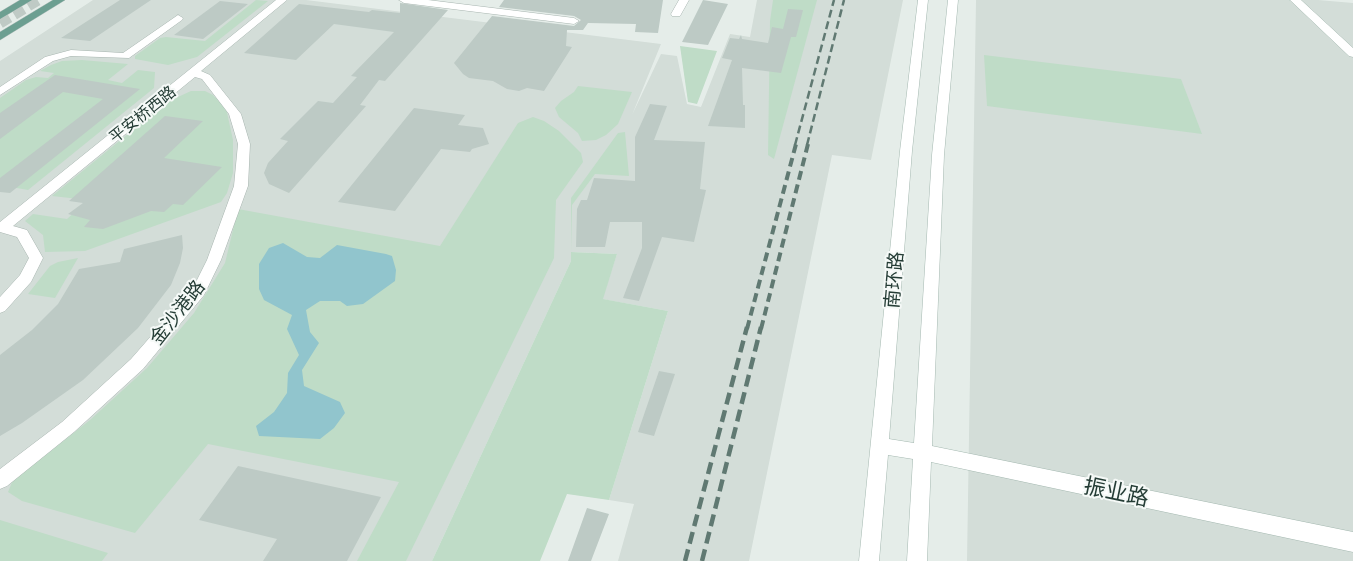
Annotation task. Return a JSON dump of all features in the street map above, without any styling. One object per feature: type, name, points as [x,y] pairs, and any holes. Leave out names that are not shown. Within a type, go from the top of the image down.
[{"type":"main road","points":[[0,16],[26,0]]},
{"type":"main road","points":[[0,37],[60,0]]},
{"type":"street","name":"平安桥西路","points":[[1,228],[195,73],[282,0]]},
{"type":"street","points":[[404,0],[574,21]]},
{"type":"street","points":[[676,14],[684,0]]},
{"type":"street","name":"南环路","points":[[869,561],[906,151],[923,0]]},
{"type":"street","name":"南环路","points":[[917,561],[938,164],[953,0]]},
{"type":"street","points":[[1295,0],[1353,54]]},
{"type":"street","points":[[0,92],[49,59],[71,53],[90,52],[125,56],[178,18]]},
{"type":"street","name":"金沙港路","points":[[0,480],[68,427],[137,364],[199,291],[214,260],[241,186],[244,144],[236,114],[206,77],[195,73]]},
{"type":"street","points":[[0,307],[26,278],[36,258],[22,234],[1,228]]},
{"type":"street","name":"振业路","points":[[880,446],[922,452],[1353,542]]},
{"type":"shaded area","points":[[93,0],[306,0],[661,44],[632,115],[661,54],[677,56],[687,104],[701,107],[730,34],[750,37],[757,0],[903,0],[871,160],[832,155],[749,561],[618,561],[634,504],[609,500],[668,311],[602,299],[617,254],[572,252],[571,261],[432,561],[0,561],[0,61]]},
{"type":"shaded area","points":[[976,0],[1318,0],[1353,3],[1353,561],[967,561]]},
{"type":"green space","points":[[256,0],[268,1],[197,57],[168,65],[135,59],[135,56],[160,38],[205,41]]},
{"type":"green space","points":[[773,0],[817,0],[774,159],[768,155],[770,21]]},
{"type":"green space","points":[[680,46],[717,51],[697,104],[688,102]]},
{"type":"green space","points":[[984,55],[1181,79],[1202,134],[987,106]]},
{"type":"green space","points":[[82,60],[128,64],[108,80],[122,83],[138,70],[155,72],[154,88],[28,190],[0,185],[0,98],[26,80],[36,77],[48,78],[54,73],[40,71],[51,65],[62,61]]},
{"type":"green space","points":[[578,86],[632,92],[618,124],[606,135],[596,140],[582,141],[578,133],[559,117],[555,108],[574,92]]},
{"type":"green space","points":[[191,91],[205,91],[213,95],[226,108],[233,140],[233,173],[227,193],[221,202],[85,251],[45,252],[43,235],[25,221],[33,214],[67,219],[88,200],[52,196],[167,102]]},
{"type":"green space","points":[[533,117],[544,121],[559,131],[581,153],[583,162],[556,200],[554,258],[406,561],[357,561],[399,482],[208,444],[135,533],[22,501],[8,492],[15,475],[47,454],[90,420],[147,368],[194,313],[225,263],[238,209],[440,246],[518,123]]},
{"type":"green space","points":[[625,132],[629,176],[595,174],[572,205],[571,252],[571,198],[618,133]]},
{"type":"green space","points":[[571,252],[617,254],[603,299],[668,311],[609,500],[567,494],[540,561],[432,561],[571,261]]},
{"type":"green space","points":[[78,258],[55,298],[28,294],[50,266],[58,262]]},
{"type":"green space","points":[[0,520],[108,553],[102,561],[0,561]]},
{"type":"water","points":[[283,243],[307,257],[320,258],[337,245],[386,254],[392,256],[396,270],[395,281],[363,304],[347,306],[340,301],[320,301],[306,310],[310,332],[319,343],[302,370],[304,386],[340,402],[345,413],[334,428],[320,439],[259,436],[256,426],[274,412],[287,393],[288,373],[299,355],[287,329],[292,315],[264,300],[259,289],[259,264],[269,248]]},
{"type":"building","points":[[120,0],[151,0],[90,41],[61,38]]},
{"type":"building","points":[[504,0],[663,0],[658,33],[635,32],[636,24],[588,23],[583,30],[567,30],[566,46],[572,47],[544,91],[527,88],[519,91],[507,89],[493,81],[469,78],[454,63],[492,16],[574,26],[581,20],[574,16],[499,7]]},
{"type":"building","points":[[703,0],[728,4],[708,45],[682,42]]},
{"type":"building","points":[[220,1],[248,4],[203,39],[174,35]]},
{"type":"building","points":[[400,3],[448,10],[385,81],[379,80],[360,105],[366,106],[289,193],[269,184],[264,173],[268,163],[288,141],[280,139],[318,101],[333,103],[357,77],[351,76],[394,32],[334,24],[296,60],[244,53],[299,4],[369,12],[372,10],[400,13]]},
{"type":"building","points":[[788,9],[803,10],[796,37],[791,37],[781,73],[742,68],[745,128],[708,126],[732,60],[722,58],[730,38],[739,39],[741,35],[742,39],[768,43],[772,27],[783,29]]},
{"type":"building","points":[[55,75],[140,89],[10,193],[0,192],[0,178],[103,99],[63,92],[0,139],[0,113]]},
{"type":"building","points":[[650,104],[667,106],[654,140],[705,142],[700,189],[706,190],[694,242],[662,237],[639,301],[623,298],[642,248],[642,222],[610,222],[605,247],[576,247],[577,209],[581,200],[587,200],[594,178],[635,181],[635,137]]},
{"type":"building","points":[[414,108],[465,115],[458,125],[483,128],[489,144],[472,149],[470,152],[441,149],[395,211],[338,202]]},
{"type":"building","points":[[165,116],[203,121],[164,158],[222,167],[183,205],[173,204],[164,212],[151,211],[103,229],[84,227],[90,220],[68,214],[83,203],[69,201]]},
{"type":"building","points":[[182,235],[183,248],[180,263],[171,285],[138,328],[83,380],[22,423],[0,436],[0,355],[32,330],[58,304],[79,269],[120,262],[124,249]]},
{"type":"building","points":[[659,371],[675,374],[654,436],[638,432]]},
{"type":"building","points":[[238,466],[381,497],[347,561],[263,561],[277,539],[199,520]]},
{"type":"building","points":[[587,508],[609,514],[591,561],[568,561]]},
{"type":"tunnel","points":[[0,23],[38,0]]},
{"type":"railway","points":[[795,145],[834,0]]},
{"type":"railway","points":[[807,145],[844,0]]},
{"type":"railway","points":[[747,329],[796,144]]},
{"type":"railway","points":[[761,329],[808,144]]},
{"type":"railway","points":[[685,561],[747,327]]},
{"type":"railway","points":[[702,561],[761,327]]}]
